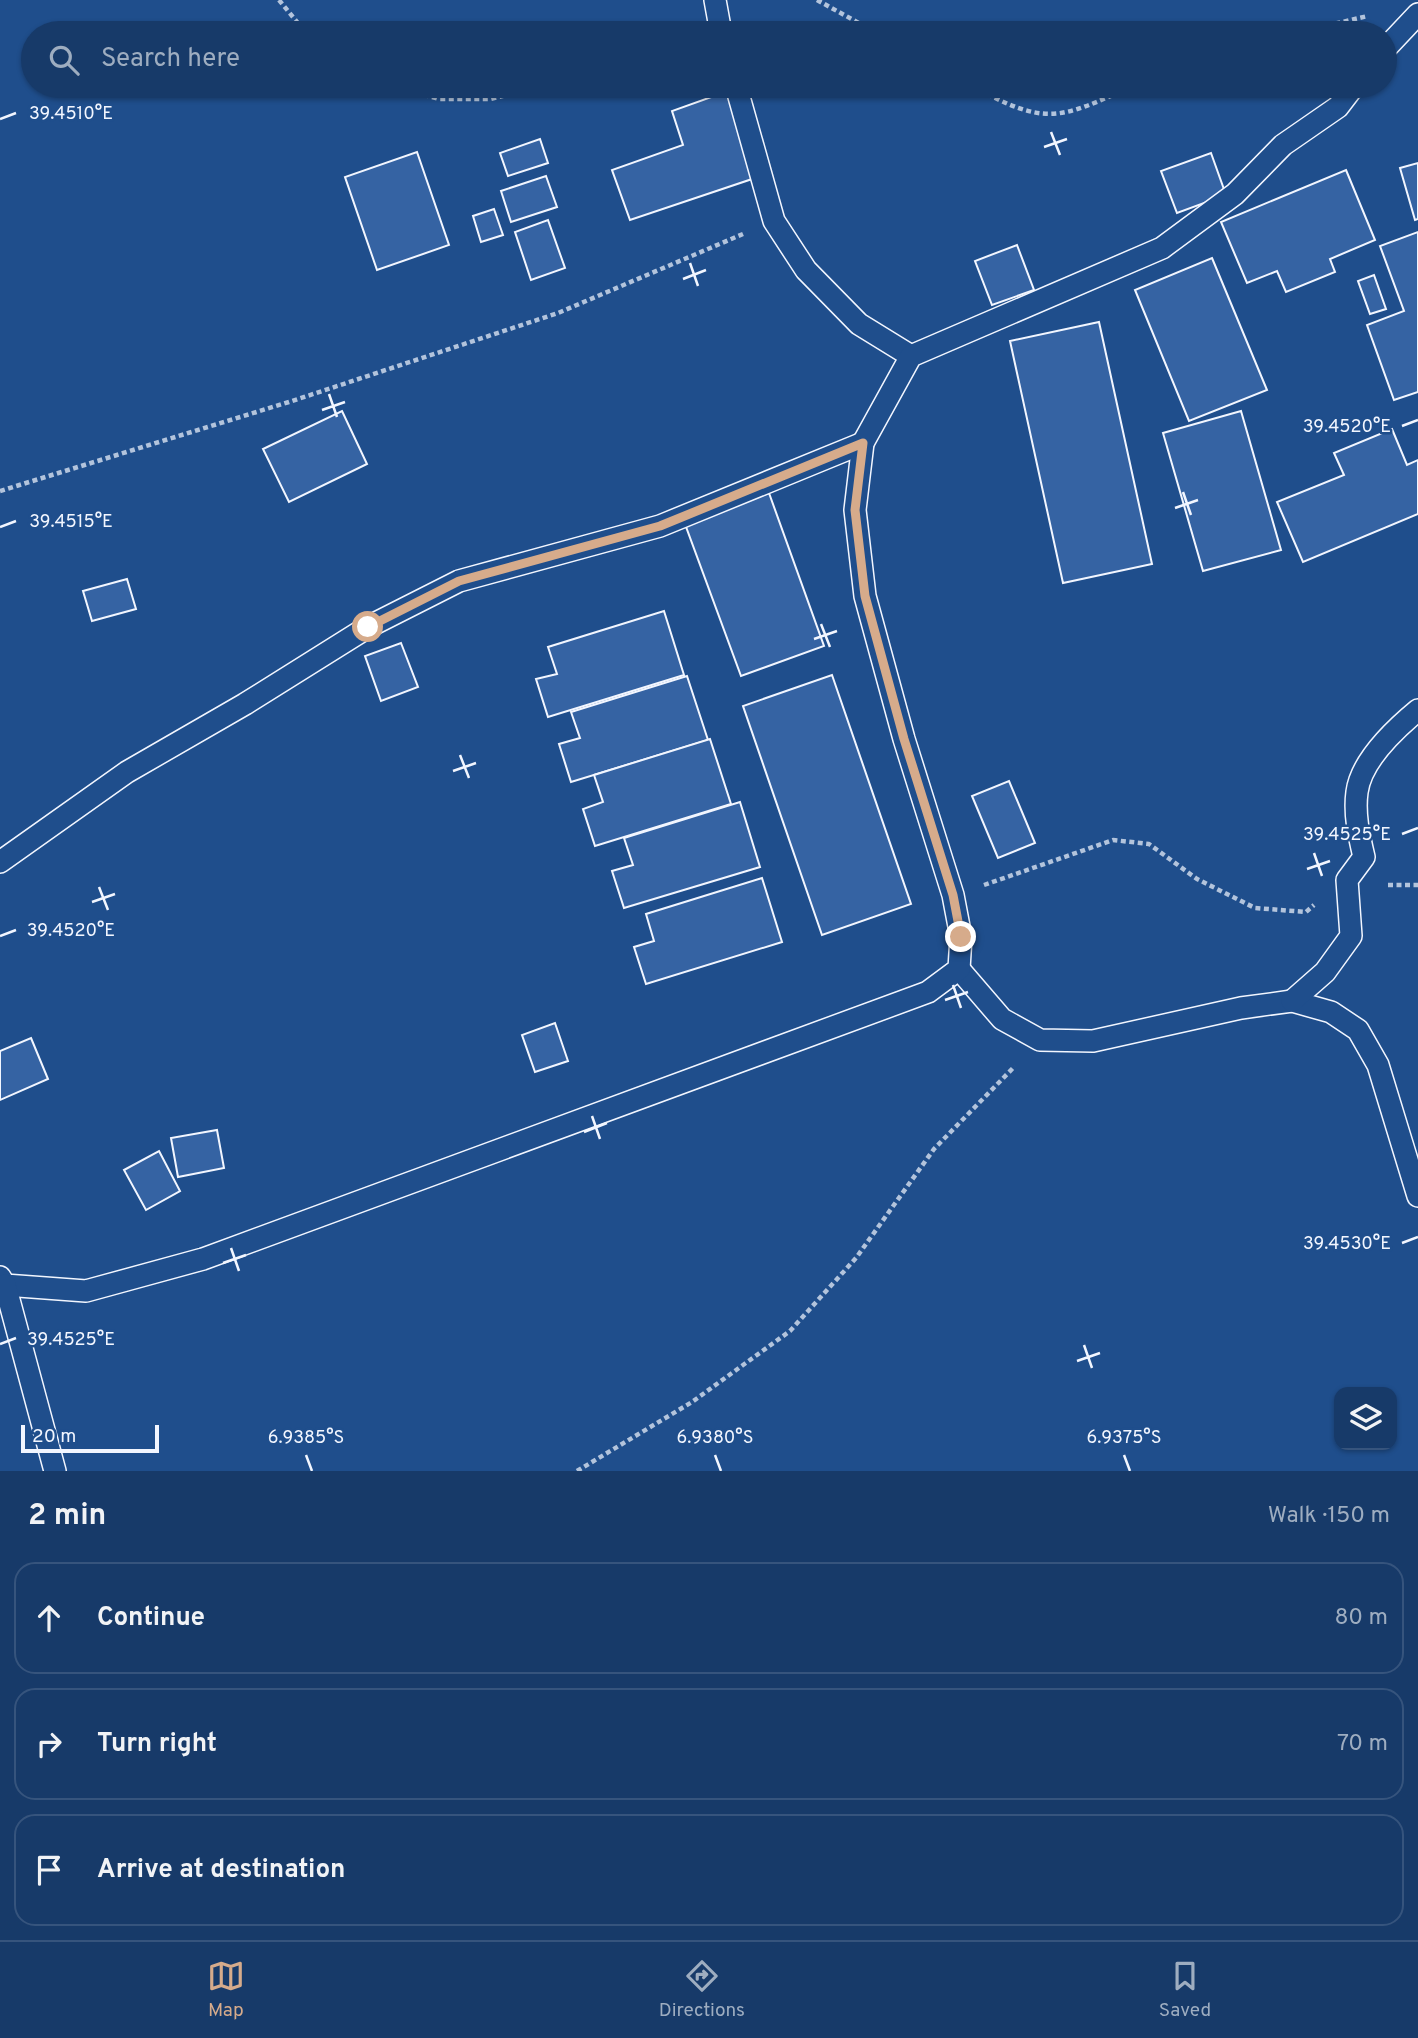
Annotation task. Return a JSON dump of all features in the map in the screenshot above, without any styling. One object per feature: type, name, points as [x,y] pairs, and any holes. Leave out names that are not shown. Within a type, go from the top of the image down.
[{"type":"lane","points":[[715,0],[719,21]]},
{"type":"lane","points":[[1397,36],[1418,14]]},
{"type":"lane","points":[[739,98],[774,221],[806,270],[859,324],[911,356]]},
{"type":"lane","points":[[1345,98],[1338,107],[1283,145],[1235,194],[1162,248],[911,356],[863,443],[855,510],[865,596],[904,739],[953,895],[961,937],[959,969],[1002,1019],[1040,1040],[1093,1041],[1241,1008],[1292,1001],[1332,1012],[1359,1030],[1378,1065],[1418,1196]]},
{"type":"lane","points":[[0,862],[127,772],[246,704],[368,627],[459,581],[660,526],[863,443]]},
{"type":"lane","points":[[1292,1001],[1325,972],[1351,936],[1347,880],[1364,857],[1356,818],[1357,789],[1372,757],[1400,725],[1418,710]]},
{"type":"lane","points":[[55,1471],[3,1281],[86,1291],[203,1259],[928,992],[959,969]]},
{"type":"path","points":[[279,0],[296,21]]},
{"type":"path","points":[[817,0],[855,21]]},
{"type":"path","points":[[1346,21],[1381,13]]},
{"type":"path","points":[[435,98],[495,98]]},
{"type":"path","points":[[996,98],[1027,113],[1055,115],[1079,110],[1106,98]]},
{"type":"path","points":[[0,491],[558,313],[774,221]]},
{"type":"path","points":[[953,895],[1113,840],[1149,844],[1197,879],[1255,908],[1306,912],[1347,880]]},
{"type":"path","points":[[576,1471],[692,1402],[790,1331],[856,1258],[934,1149],[1040,1040]]},
{"type":"building","points":[[708,98],[730,98],[758,177],[630,220],[612,170],[683,145],[672,111]]},
{"type":"building","points":[[540,139],[548,163],[508,176],[500,153]]},
{"type":"building","points":[[417,152],[449,245],[377,270],[345,177]]},
{"type":"building","points":[[1211,153],[1226,195],[1177,213],[1161,171]]},
{"type":"building","points":[[1418,163],[1418,219],[1415,220],[1400,168]]},
{"type":"building","points":[[1346,170],[1375,240],[1330,259],[1335,272],[1286,292],[1277,271],[1247,283],[1221,222]]},
{"type":"building","points":[[546,176],[557,207],[511,222],[501,191]]},
{"type":"building","points":[[494,209],[503,235],[481,242],[473,216]]},
{"type":"building","points":[[548,220],[565,268],[531,280],[515,232]]},
{"type":"building","points":[[1418,232],[1418,392],[1394,400],[1367,325],[1404,311],[1380,246]]},
{"type":"building","points":[[1017,245],[1034,290],[992,305],[975,261]]},
{"type":"building","points":[[1212,258],[1267,390],[1189,421],[1135,290]]},
{"type":"building","points":[[1374,275],[1386,309],[1370,314],[1358,281]]},
{"type":"building","points":[[1099,322],[1152,564],[1063,583],[1010,341]]},
{"type":"building","points":[[342,411],[367,464],[289,502],[263,449]]},
{"type":"building","points":[[1241,411],[1281,550],[1203,571],[1163,433]]},
{"type":"building","points":[[1392,429],[1407,465],[1418,460],[1418,514],[1303,562],[1277,502],[1344,475],[1334,453]]},
{"type":"building","points":[[769,493],[824,646],[741,676],[685,524]]},
{"type":"building","points":[[127,579],[136,609],[92,621],[83,591]]},
{"type":"building","points":[[664,611],[684,675],[548,717],[536,679],[557,674],[548,647]]},
{"type":"building","points":[[401,643],[418,687],[381,701],[365,656]]},
{"type":"building","points":[[832,675],[911,904],[822,935],[743,706]]},
{"type":"building","points":[[687,676],[708,740],[571,782],[559,744],[580,738],[571,712]]},
{"type":"building","points":[[710,739],[731,804],[595,846],[583,809],[603,802],[594,775]]},
{"type":"building","points":[[1009,781],[1035,843],[998,858],[972,796]]},
{"type":"building","points":[[740,802],[760,867],[624,908],[612,871],[633,865],[624,838]]},
{"type":"building","points":[[762,878],[782,942],[646,984],[634,947],[654,941],[646,914]]},
{"type":"building","points":[[555,1023],[568,1061],[535,1072],[522,1035]]},
{"type":"building","points":[[31,1038],[48,1079],[0,1100],[0,1051]]},
{"type":"building","points":[[217,1130],[224,1168],[178,1177],[171,1138]]},
{"type":"building","points":[[159,1151],[180,1191],[146,1210],[124,1170]]},
{"type":"route","points":[[368,627],[459,581],[660,526],[863,443],[855,510],[865,596],[904,739],[953,895],[961,937]]}]
